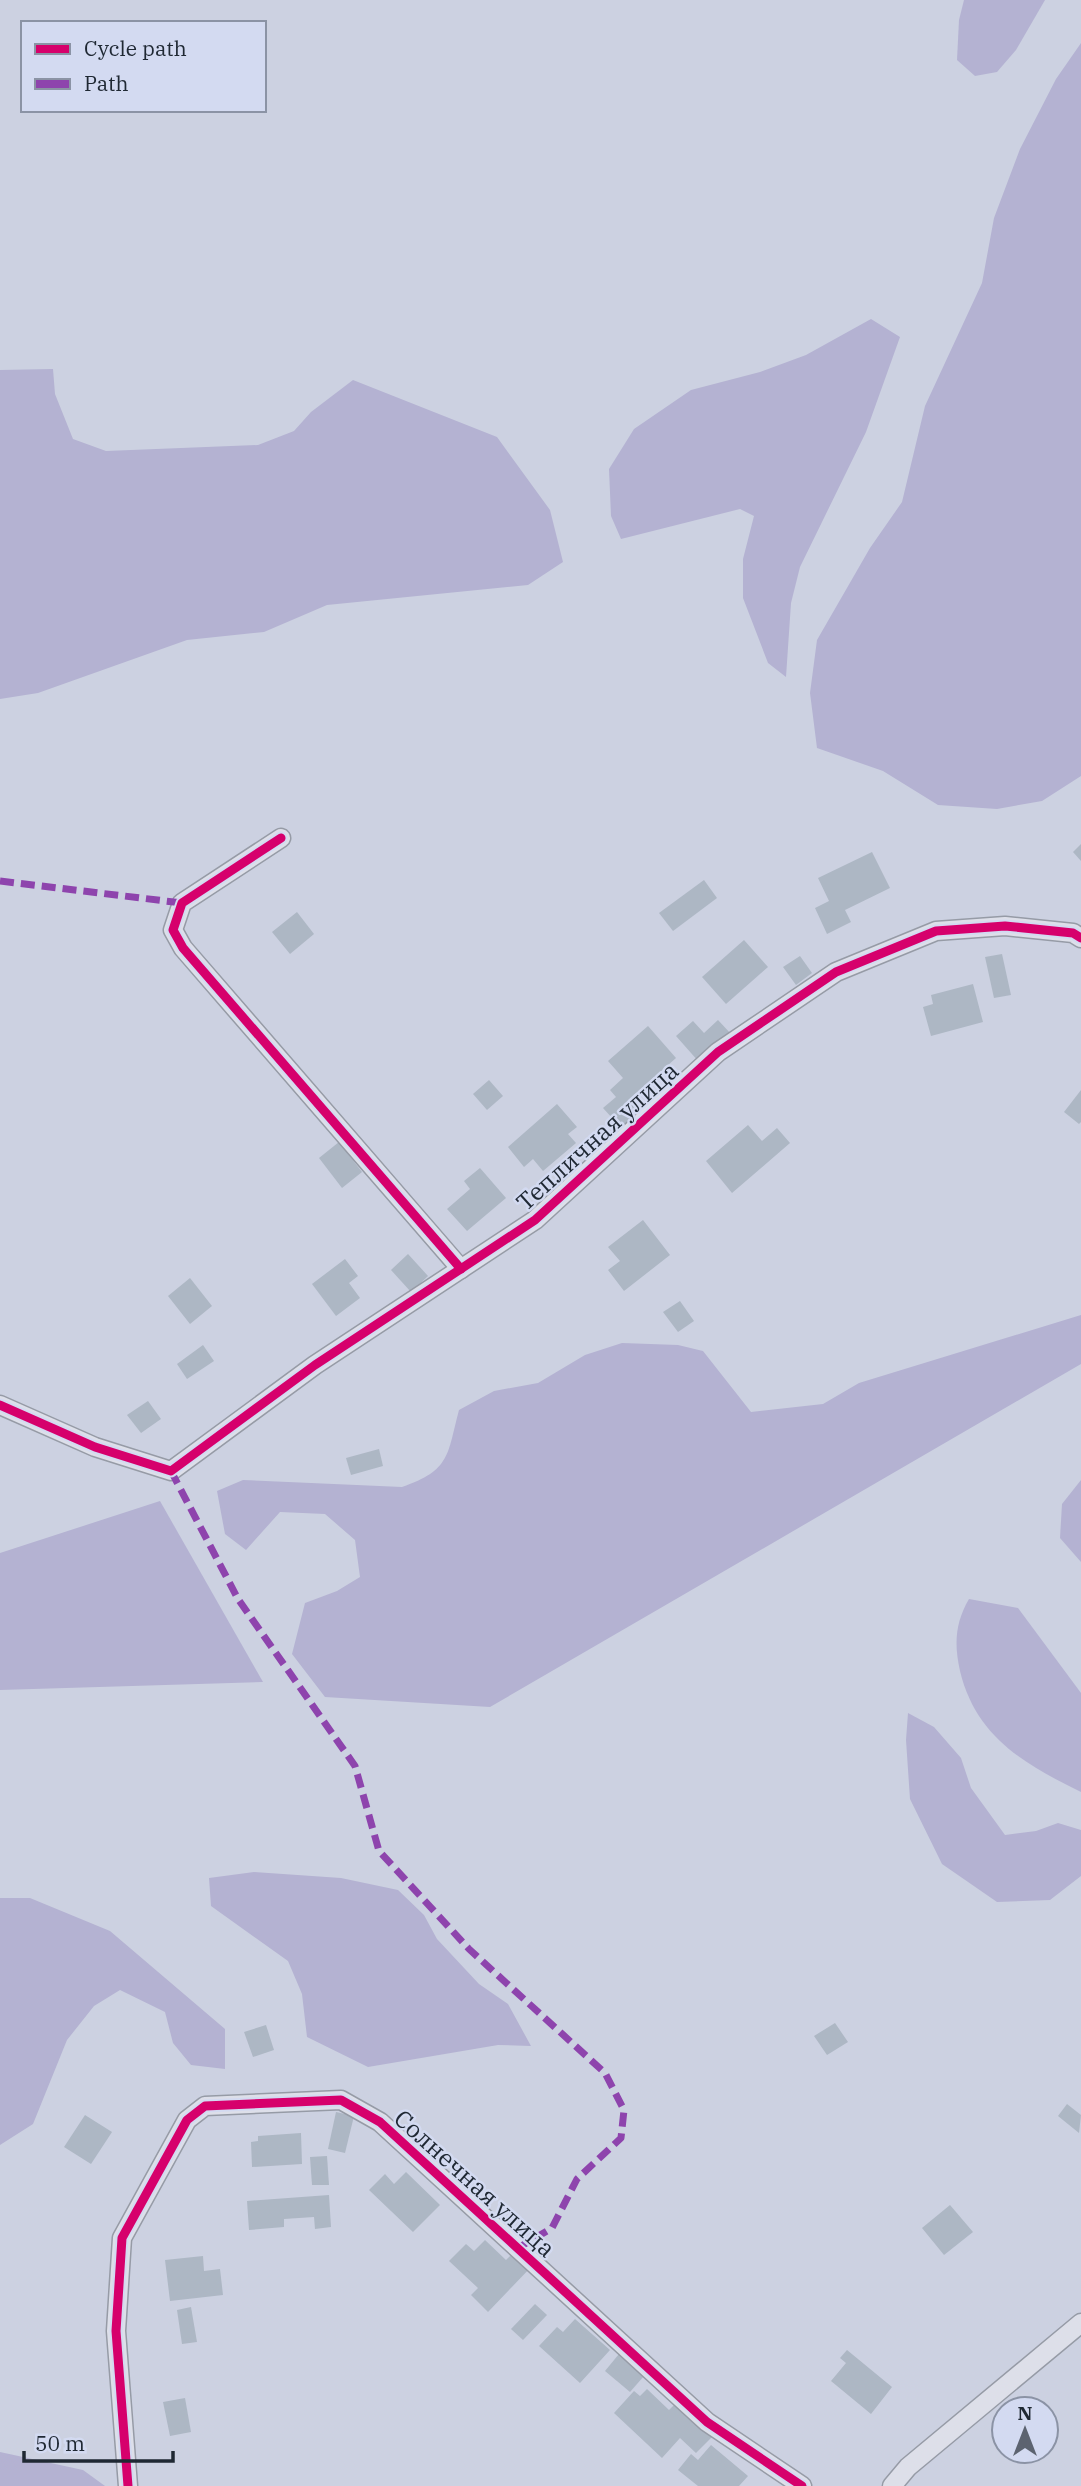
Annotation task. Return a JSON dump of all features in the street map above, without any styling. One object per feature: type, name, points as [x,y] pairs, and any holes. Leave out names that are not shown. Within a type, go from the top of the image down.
[{"type":"street","points":[[281,838],[182,903],[173,930],[183,948],[461,1269]]},
{"type":"street","name":"Тепличная улица","points":[[0,1405],[95,1447],[171,1471],[315,1365],[536,1220],[719,1052],[836,972],[936,931],[1005,926],[1073,933],[1081,939]]},
{"type":"street","name":"Солнечная улица","points":[[128,2486],[116,2331],[122,2238],[180,2132],[187,2120],[205,2106],[341,2100],[380,2122],[707,2422],[802,2486]]},
{"type":"street","points":[[892,2486],[908,2467],[1081,2323]]},
{"type":"shaded area","points":[[964,0],[1045,0],[1016,50],[997,72],[975,76],[957,60],[959,20]]},
{"type":"shaded area","points":[[1081,43],[1081,776],[1042,801],[997,809],[938,805],[883,771],[817,748],[810,693],[817,640],[870,548],[902,502],[925,406],[982,283],[994,218],[1020,149],[1056,79]]},
{"type":"shaded area","points":[[871,319],[900,337],[866,432],[800,567],[791,603],[786,677],[768,663],[743,598],[743,559],[754,516],[740,509],[621,539],[611,516],[609,469],[634,429],[691,390],[760,372],[806,355]]},
{"type":"shaded area","points":[[53,369],[55,394],[73,439],[106,451],[258,445],[294,431],[311,412],[353,380],[497,437],[550,510],[563,562],[528,585],[327,605],[264,632],[187,640],[38,693],[0,699],[0,370]]},
{"type":"shaded area","points":[[1081,1315],[1081,1364],[490,1707],[325,1697],[292,1654],[305,1603],[337,1591],[360,1577],[355,1540],[325,1514],[280,1512],[246,1550],[225,1534],[217,1491],[243,1480],[402,1487],[430,1474],[444,1459],[449,1450],[459,1410],[494,1391],[538,1383],[585,1355],[622,1343],[678,1345],[703,1351],[751,1412],[823,1404],[859,1383]]},
{"type":"shaded area","points":[[1081,1480],[1081,1562],[1060,1538],[1062,1504]]},
{"type":"shaded area","points":[[160,1501],[263,1682],[0,1690],[0,1553]]},
{"type":"shaded area","points":[[969,1599],[1018,1608],[1081,1693],[1081,1792],[1022,1759],[990,1731],[978,1714],[967,1694],[957,1652],[958,1625]]},
{"type":"shaded area","points":[[908,1713],[934,1727],[961,1758],[971,1788],[1005,1835],[1036,1831],[1058,1823],[1081,1830],[1081,1876],[1050,1900],[997,1902],[942,1864],[910,1799],[906,1740]]},
{"type":"shaded area","points":[[254,1872],[341,1878],[398,1890],[424,1915],[437,1939],[479,1984],[508,2004],[531,2046],[498,2045],[368,2067],[307,2037],[302,1994],[288,1961],[211,1906],[209,1878]]},
{"type":"shaded area","points":[[0,1898],[30,1898],[110,1931],[225,2029],[225,2069],[191,2065],[173,2043],[165,2012],[120,1990],[94,2006],[67,2040],[33,2124],[0,2145]]},
{"type":"shaded area","points":[[0,2452],[83,2470],[105,2486],[0,2486]]},
{"type":"building","points":[[1081,844],[1081,861],[1073,852]]},
{"type":"building","points":[[872,852],[890,888],[845,910],[851,922],[827,934],[815,908],[829,901],[818,878]]},
{"type":"building","points":[[704,880],[717,898],[673,931],[659,913]]},
{"type":"building","points":[[297,912],[314,934],[290,954],[272,932]]},
{"type":"building","points":[[744,940],[768,967],[726,1004],[702,977]]},
{"type":"building","points":[[1002,954],[1011,995],[994,998],[985,957]]},
{"type":"building","points":[[800,956],[812,973],[796,985],[783,967]]},
{"type":"building","points":[[973,984],[983,1022],[931,1036],[923,1007],[933,1004],[931,995]]},
{"type":"building","points":[[718,1020],[731,1034],[699,1062],[676,1036],[693,1021],[704,1033]]},
{"type":"building","points":[[648,1026],[676,1058],[634,1095],[649,1111],[625,1132],[603,1108],[616,1097],[610,1090],[623,1078],[608,1061]]},
{"type":"building","points":[[489,1080],[503,1096],[487,1110],[473,1094]]},
{"type":"building","points":[[1081,1090],[1081,1122],[1079,1124],[1064,1112]]},
{"type":"building","points":[[557,1104],[577,1127],[568,1134],[576,1143],[543,1171],[533,1159],[524,1167],[508,1147]]},
{"type":"building","points":[[748,1125],[762,1141],[777,1128],[790,1143],[732,1193],[706,1161]]},
{"type":"building","points":[[339,1142],[362,1172],[342,1188],[319,1158]]},
{"type":"building","points":[[480,1168],[506,1198],[467,1231],[447,1209],[470,1189],[464,1181]]},
{"type":"building","points":[[643,1220],[670,1255],[624,1291],[608,1270],[620,1261],[608,1247]]},
{"type":"building","points":[[408,1254],[428,1276],[411,1292],[391,1270]]},
{"type":"building","points":[[345,1259],[358,1276],[349,1283],[360,1298],[336,1316],[312,1284]]},
{"type":"building","points":[[190,1278],[212,1306],[190,1324],[168,1296]]},
{"type":"building","points":[[680,1301],[694,1321],[678,1332],[663,1312]]},
{"type":"building","points":[[203,1345],[214,1361],[187,1379],[177,1364]]},
{"type":"building","points":[[148,1401],[161,1419],[141,1433],[127,1415]]},
{"type":"building","points":[[379,1449],[383,1466],[351,1475],[346,1458]]},
{"type":"building","points":[[835,2023],[848,2042],[827,2055],[814,2036]]},
{"type":"building","points":[[266,2025],[274,2050],[253,2057],[244,2032]]},
{"type":"building","points":[[1067,2104],[1081,2115],[1079,2133],[1058,2116]]},
{"type":"building","points":[[336,2112],[354,2116],[345,2153],[328,2149]]},
{"type":"building","points":[[85,2115],[112,2132],[91,2164],[64,2147]]},
{"type":"building","points":[[301,2133],[302,2164],[252,2167],[251,2142],[258,2141],[258,2136]]},
{"type":"building","points":[[327,2156],[329,2185],[312,2185],[310,2157]]},
{"type":"building","points":[[406,2172],[440,2205],[413,2232],[369,2190],[385,2174],[394,2184]]},
{"type":"building","points":[[329,2195],[331,2227],[315,2229],[314,2217],[284,2219],[284,2227],[249,2230],[247,2201]]},
{"type":"building","points":[[950,2205],[973,2232],[944,2255],[922,2228]]},
{"type":"building","points":[[485,2240],[506,2260],[517,2249],[533,2265],[488,2312],[471,2295],[478,2288],[449,2261],[466,2244],[474,2251]]},
{"type":"building","points":[[203,2256],[204,2271],[220,2269],[223,2295],[170,2301],[165,2260]]},
{"type":"building","points":[[535,2304],[547,2315],[523,2340],[511,2329]]},
{"type":"building","points":[[191,2307],[197,2342],[182,2344],[177,2310]]},
{"type":"building","points":[[575,2319],[610,2350],[580,2383],[539,2346],[557,2327],[563,2332]]},
{"type":"building","points":[[847,2350],[892,2387],[871,2414],[831,2381],[846,2363],[840,2358]]},
{"type":"building","points":[[619,2354],[644,2376],[630,2392],[605,2371]]},
{"type":"building","points":[[647,2389],[669,2410],[677,2402],[713,2436],[696,2453],[680,2438],[662,2458],[614,2413],[634,2391],[640,2396]]},
{"type":"building","points":[[185,2398],[191,2432],[170,2436],[163,2402]]},
{"type":"building","points":[[711,2445],[748,2476],[739,2486],[698,2486],[678,2470],[691,2454],[698,2460]]},
{"type":"marked path","points":[[0,881],[182,903]]},
{"type":"marked path","points":[[171,1471],[238,1599],[355,1766],[379,1851],[469,1949],[605,2073],[624,2110],[621,2138],[577,2179],[552,2228],[518,2248]]},
{"type":"cycle path","points":[[281,838],[182,903],[173,930],[183,948],[461,1269]]},
{"type":"cycle path","points":[[0,1405],[95,1447],[171,1471],[315,1365],[535,1220],[718,1052],[836,972],[936,931],[1005,926],[1073,933],[1081,938]]},
{"type":"cycle path","points":[[128,2486],[116,2331],[122,2238],[187,2120],[205,2106],[341,2100],[380,2122],[707,2422],[802,2486]]}]
